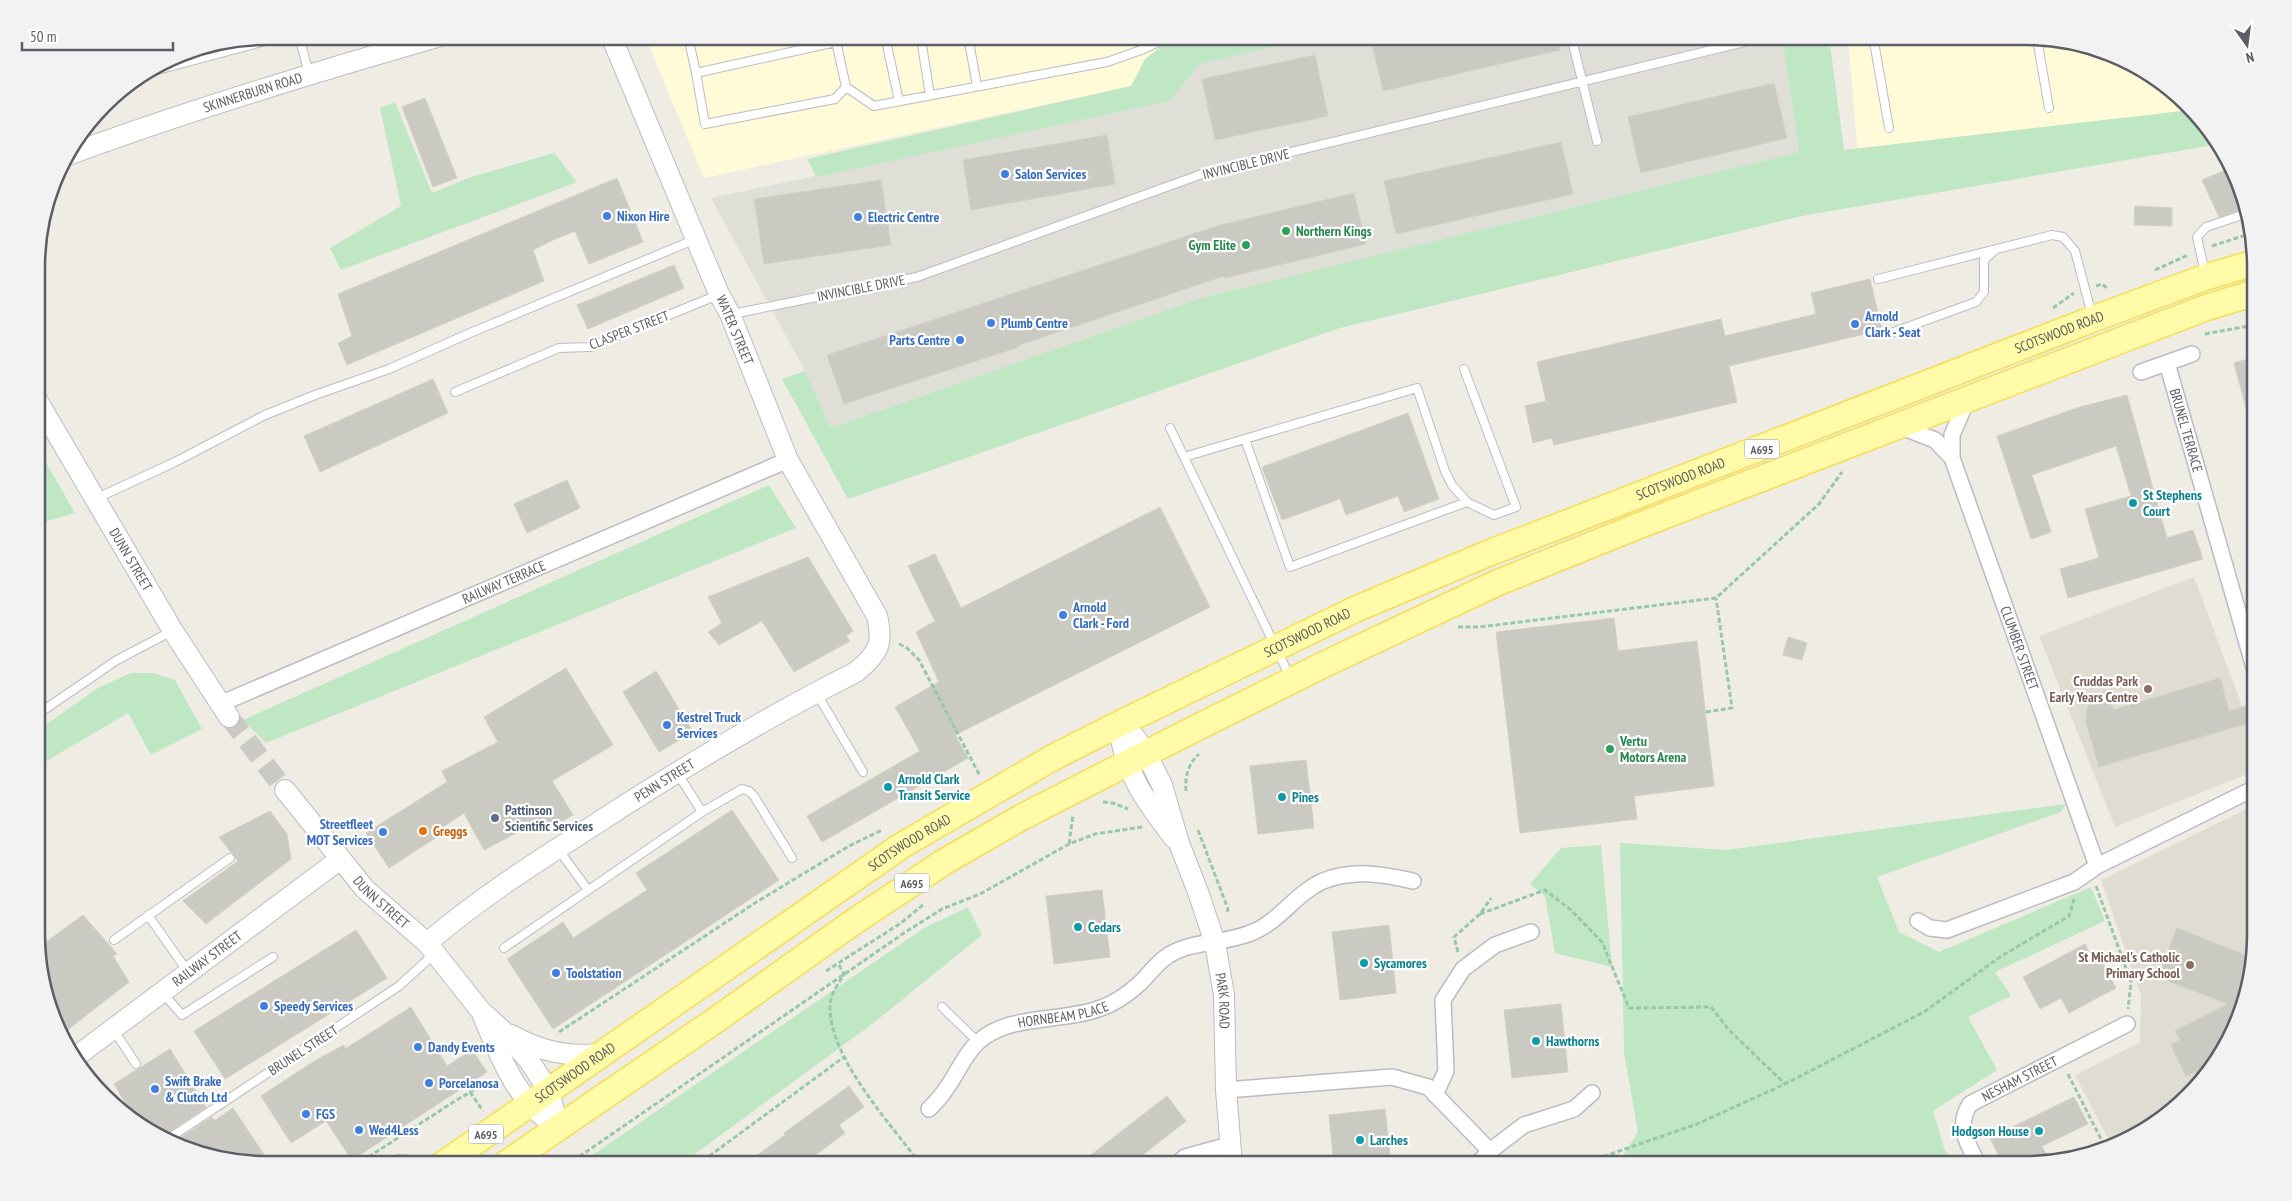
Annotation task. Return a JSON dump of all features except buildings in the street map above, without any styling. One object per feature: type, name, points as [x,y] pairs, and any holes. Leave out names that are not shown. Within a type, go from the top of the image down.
[{"type":"main road","name":"SCOTSWOOD ROAD","points":[[456,1156],[901,846],[1036,768],[1119,724],[1372,602],[1489,553],[2093,319],[2206,277],[2247,265]]},
{"type":"main road","name":"SCOTSWOOD ROAD","points":[[517,1156],[713,1022],[855,921],[944,862],[1022,817],[1292,680],[1497,583],[1638,526],[2205,308],[2247,295]]},
{"type":"street","name":"SKINNERBURN ROAD","points":[[78,151],[132,131],[309,74],[410,45]]},
{"type":"street","name":"WATER STREET","points":[[615,45],[719,294],[730,314],[788,460],[879,625]]},
{"type":"street","points":[[2142,372],[2192,354]]},
{"type":"street","name":"BRUNEL TERRACE","points":[[2166,363],[2247,643]]},
{"type":"street","name":"CLUMBER STREET","points":[[1968,398],[1952,434],[1952,458],[2093,868]]},
{"type":"street","name":"DUNN STREET","points":[[45,414],[173,631],[225,710]]},
{"type":"street","name":"CLUMBER STREET","points":[[1899,426],[1935,440],[1952,458]]},
{"type":"street","name":"RAILWAY TERRACE","points":[[225,710],[788,460]]},
{"type":"street","name":"PENN STREET","points":[[431,948],[489,895],[557,848],[676,771],[816,692],[856,672],[870,661],[878,648],[879,625]]},
{"type":"street","name":"PARK ROAD","points":[[1119,724],[1134,736],[1136,758],[1166,794],[1179,843],[1215,943],[1224,995],[1226,1090],[1231,1155]]},
{"type":"street","name":"DUNN STREET","points":[[285,790],[339,860],[365,890],[431,948],[480,1010],[504,1032],[528,1059],[539,1098],[542,1118],[558,1127]]},
{"type":"street","points":[[1918,921],[1930,928],[1947,930],[2074,882],[2093,868],[2247,792]]},
{"type":"street","name":"RAILWAY STREET","points":[[80,1054],[339,860]]},
{"type":"street","name":"HORNBEAM PLACE","points":[[929,1109],[946,1090],[978,1042],[1010,1025],[1066,1018],[1102,1008],[1127,994],[1170,954],[1188,947],[1215,943],[1253,933],[1264,927],[1300,895],[1329,880],[1350,874],[1370,873],[1412,881]]},
{"type":"street","points":[[1436,1095],[1446,1072],[1443,1000],[1463,969],[1495,945],[1531,932]]},
{"type":"street","name":"DUNN STREET","points":[[480,1010],[507,1071],[539,1098]]},
{"type":"street","name":"NESHAM STREET","points":[[1974,1156],[1963,1130],[1963,1115],[1970,1104],[2127,1024]]},
{"type":"street","name":"DUNN STREET","points":[[504,1032],[525,1043],[567,1056],[603,1054]]},
{"type":"street","points":[[1226,1090],[1392,1077],[1428,1087],[1490,1150]]},
{"type":"street","points":[[1484,1156],[1524,1125],[1574,1109],[1592,1093]]},
{"type":"street","points":[[1208,1156],[1231,1155]]},
{"type":"lane","points":[[301,45],[309,74]]},
{"type":"lane","points":[[690,45],[706,124],[835,99],[846,87]]},
{"type":"lane","points":[[696,73],[810,45]]},
{"type":"lane","points":[[836,45],[846,87],[874,106],[1107,62],[1152,45]]},
{"type":"lane","points":[[887,45],[899,101]]},
{"type":"lane","points":[[922,45],[930,95]]},
{"type":"lane","points":[[970,45],[977,86]]},
{"type":"lane","points":[[1573,45],[1597,141]]},
{"type":"lane","name":"INVINCIBLE DRIVE","points":[[730,314],[917,277],[1205,173],[1732,45]]},
{"type":"lane","points":[[1875,45],[1889,128]]},
{"type":"lane","points":[[2039,45],[2049,108]]},
{"type":"lane","points":[[179,63],[248,46]]},
{"type":"lane","points":[[2206,277],[2197,237],[2206,227],[2241,215]]},
{"type":"lane","points":[[1878,279],[2052,235],[2063,237],[2075,251],[2093,319]]},
{"type":"lane","points":[[95,499],[175,462],[265,415],[389,369],[488,325],[696,239]]},
{"type":"lane","points":[[1891,333],[1976,302],[1984,292],[1984,260],[1999,249]]},
{"type":"lane","name":"CLASPER STREET","points":[[455,392],[559,348],[590,347],[719,294]]},
{"type":"lane","points":[[1184,457],[1416,388],[1445,471],[1452,485],[1467,502],[1494,515],[1516,507],[1464,369]]},
{"type":"lane","points":[[1170,428],[1292,680]]},
{"type":"lane","points":[[1245,439],[1290,567],[1467,502]]},
{"type":"lane","points":[[45,709],[117,660],[173,631]]},
{"type":"lane","points":[[816,692],[862,772]]},
{"type":"lane","points":[[676,771],[702,812]]},
{"type":"lane","points":[[504,948],[702,812],[742,788],[749,791],[792,858]]},
{"type":"lane","points":[[557,848],[588,890]]},
{"type":"lane","points":[[114,940],[230,858]]},
{"type":"lane","points":[[148,915],[188,972]]},
{"type":"lane","name":"BRUNEL STREET","points":[[174,1135],[399,986],[431,948]]},
{"type":"lane","points":[[162,992],[182,1015],[273,958]]},
{"type":"lane","points":[[942,1007],[978,1042]]},
{"type":"lane","points":[[113,1029],[136,1064]]},
{"type":"path","points":[[2200,334],[2247,326]]},
{"type":"path","points":[[1470,620],[1455,627],[1479,627],[1716,598],[1819,504],[1844,470],[1835,473]]},
{"type":"path","points":[[1706,712],[1732,708],[1716,598]]},
{"type":"path","points":[[879,625],[919,660],[980,776]]},
{"type":"path","points":[[1186,774],[1192,761],[1204,750]]},
{"type":"path","points":[[1069,844],[1073,819],[1072,812]]},
{"type":"path","points":[[579,1156],[907,931],[942,909],[980,894],[1069,844],[1095,834],[1145,826]]},
{"type":"path","points":[[2093,868],[2131,982],[2127,1024]]},
{"type":"path","points":[[1605,1156],[1697,1124],[1785,1084],[1924,1012],[2000,957],[2069,916],[2074,903],[2074,882]]},
{"type":"path","points":[[1480,914],[1545,890],[1571,910],[1602,942],[1629,1008],[1711,1007],[1728,1029],[1785,1084]]},
{"type":"path","points":[[1463,969],[1454,938],[1480,914],[1491,898]]},
{"type":"path","points":[[901,923],[907,931]]},
{"type":"path","points":[[839,965],[844,974]]},
{"type":"path","points":[[844,974],[833,993],[830,1003],[834,1034],[844,1057],[858,1081],[914,1156]]},
{"type":"path","points":[[709,1156],[844,1057]]},
{"type":"path","points":[[2060,1058],[2102,1142]]},
{"type":"path","points":[[370,1156],[492,1080]]},
{"type":"path","points":[[470,1092],[484,1112]]},
{"type":"shaded area","points":[[649,45],[1235,45],[1131,86],[704,178]]},
{"type":"shaded area","points":[[1280,45],[1783,45],[1799,152],[1201,298],[831,428],[805,371],[711,198],[1170,101],[1200,64]]},
{"type":"shaded area","points":[[1849,45],[2039,45],[2068,49],[2110,62],[2136,75],[2160,91],[2184,112],[1858,158]]},
{"type":"shaded area","name":"Cruddas Park Early Years Centre","points":[[2194,577],[2247,719],[2247,774],[2115,827],[2039,636]]},
{"type":"shaded area","name":"St Michael's Catholic Primary School","points":[[2247,809],[2247,948],[2243,977],[2230,1019],[2210,1057],[2182,1091],[2148,1119],[2109,1139],[2075,1075],[2140,1042],[2141,995],[2101,880]]},
{"type":"green space","points":[[1163,45],[1280,45],[1200,64],[1170,101],[816,177],[807,159],[1131,86],[1145,59]]},
{"type":"green space","points":[[1783,45],[1830,45],[1844,150],[2183,111],[2211,145],[1802,216],[1340,328],[848,499],[782,379],[805,371],[831,428],[1201,298],[1799,152]]},
{"type":"green space","points":[[395,102],[432,193],[471,177],[554,153],[577,182],[341,270],[330,248],[401,206],[380,108]]},
{"type":"green space","points":[[45,461],[75,513],[45,522]]},
{"type":"green space","points":[[769,485],[796,528],[266,743],[243,720]]},
{"type":"green space","points":[[131,673],[153,673],[175,680],[202,729],[151,755],[128,713],[45,762],[45,725],[98,688]]},
{"type":"green space","points":[[2066,804],[2061,812],[1877,877],[1899,932],[1939,952],[2091,887],[2105,921],[1995,972],[2011,996],[1968,1017],[1997,1070],[1933,1111],[1944,1148],[1949,1156],[1623,1156],[1638,1132],[1624,1053],[1620,843],[1727,850]]},
{"type":"green space","points":[[1601,845],[1612,967],[1555,953],[1545,896],[1530,884],[1561,848]]},
{"type":"green space","points":[[968,907],[982,935],[876,1021],[692,1156],[591,1156],[924,928]]},
{"type":"tunnel","points":[[229,717],[285,790]]},
{"type":"place","name":"Salon Services","points":[[1005,174]]},
{"type":"place","name":"Nixon Hire","points":[[607,216]]},
{"type":"place","name":"Electric Centre","points":[[858,217]]},
{"type":"place","name":"Northern Kings","points":[[1286,231]]},
{"type":"place","name":"Gym Elite","points":[[1246,245]]},
{"type":"place","name":"Plumb Centre","points":[[991,323]]},
{"type":"place","name":"Arnold Clark - Seat","points":[[1855,324]]},
{"type":"place","name":"Parts Centre","points":[[960,340]]},
{"type":"place","name":"St Stephens Court","points":[[2133,503]]},
{"type":"place","name":"Arnold Clark - Ford","points":[[1063,615]]},
{"type":"place","name":"Cruddas Park Early Years Centre","points":[[2148,689]]},
{"type":"place","name":"Kestrel Truck Services","points":[[667,725]]},
{"type":"place","name":"Vertu Motors Arena","points":[[1610,749]]},
{"type":"place","name":"Arnold Clark Transit Service","points":[[888,787]]},
{"type":"place","name":"Pines","points":[[1282,797]]},
{"type":"place","name":"Pattinson Scientific Services","points":[[495,818]]},
{"type":"place","name":"Greggs","points":[[423,831]]},
{"type":"place","name":"Streetfleet MOT Services","points":[[383,832]]},
{"type":"place","name":"Cedars","points":[[1078,927]]},
{"type":"place","name":"Sycamores","points":[[1364,963]]},
{"type":"place","name":"St Michael's Catholic Primary School","points":[[2190,965]]},
{"type":"place","name":"Toolstation","points":[[556,973]]},
{"type":"place","name":"Speedy Services","points":[[264,1006]]},
{"type":"place","name":"Hawthorns","points":[[1536,1041]]},
{"type":"place","name":"Dandy Events","points":[[418,1047]]},
{"type":"place","name":"Porcelanosa","points":[[429,1083]]},
{"type":"place","name":"Swift Brake & Clutch Ltd","points":[[155,1089]]},
{"type":"place","name":"FGS","points":[[306,1114]]},
{"type":"place","name":"Wed4Less","points":[[359,1130]]},
{"type":"place","name":"Hodgson House","points":[[2039,1131]]},
{"type":"place","name":"Larches","points":[[1360,1140]]}]
